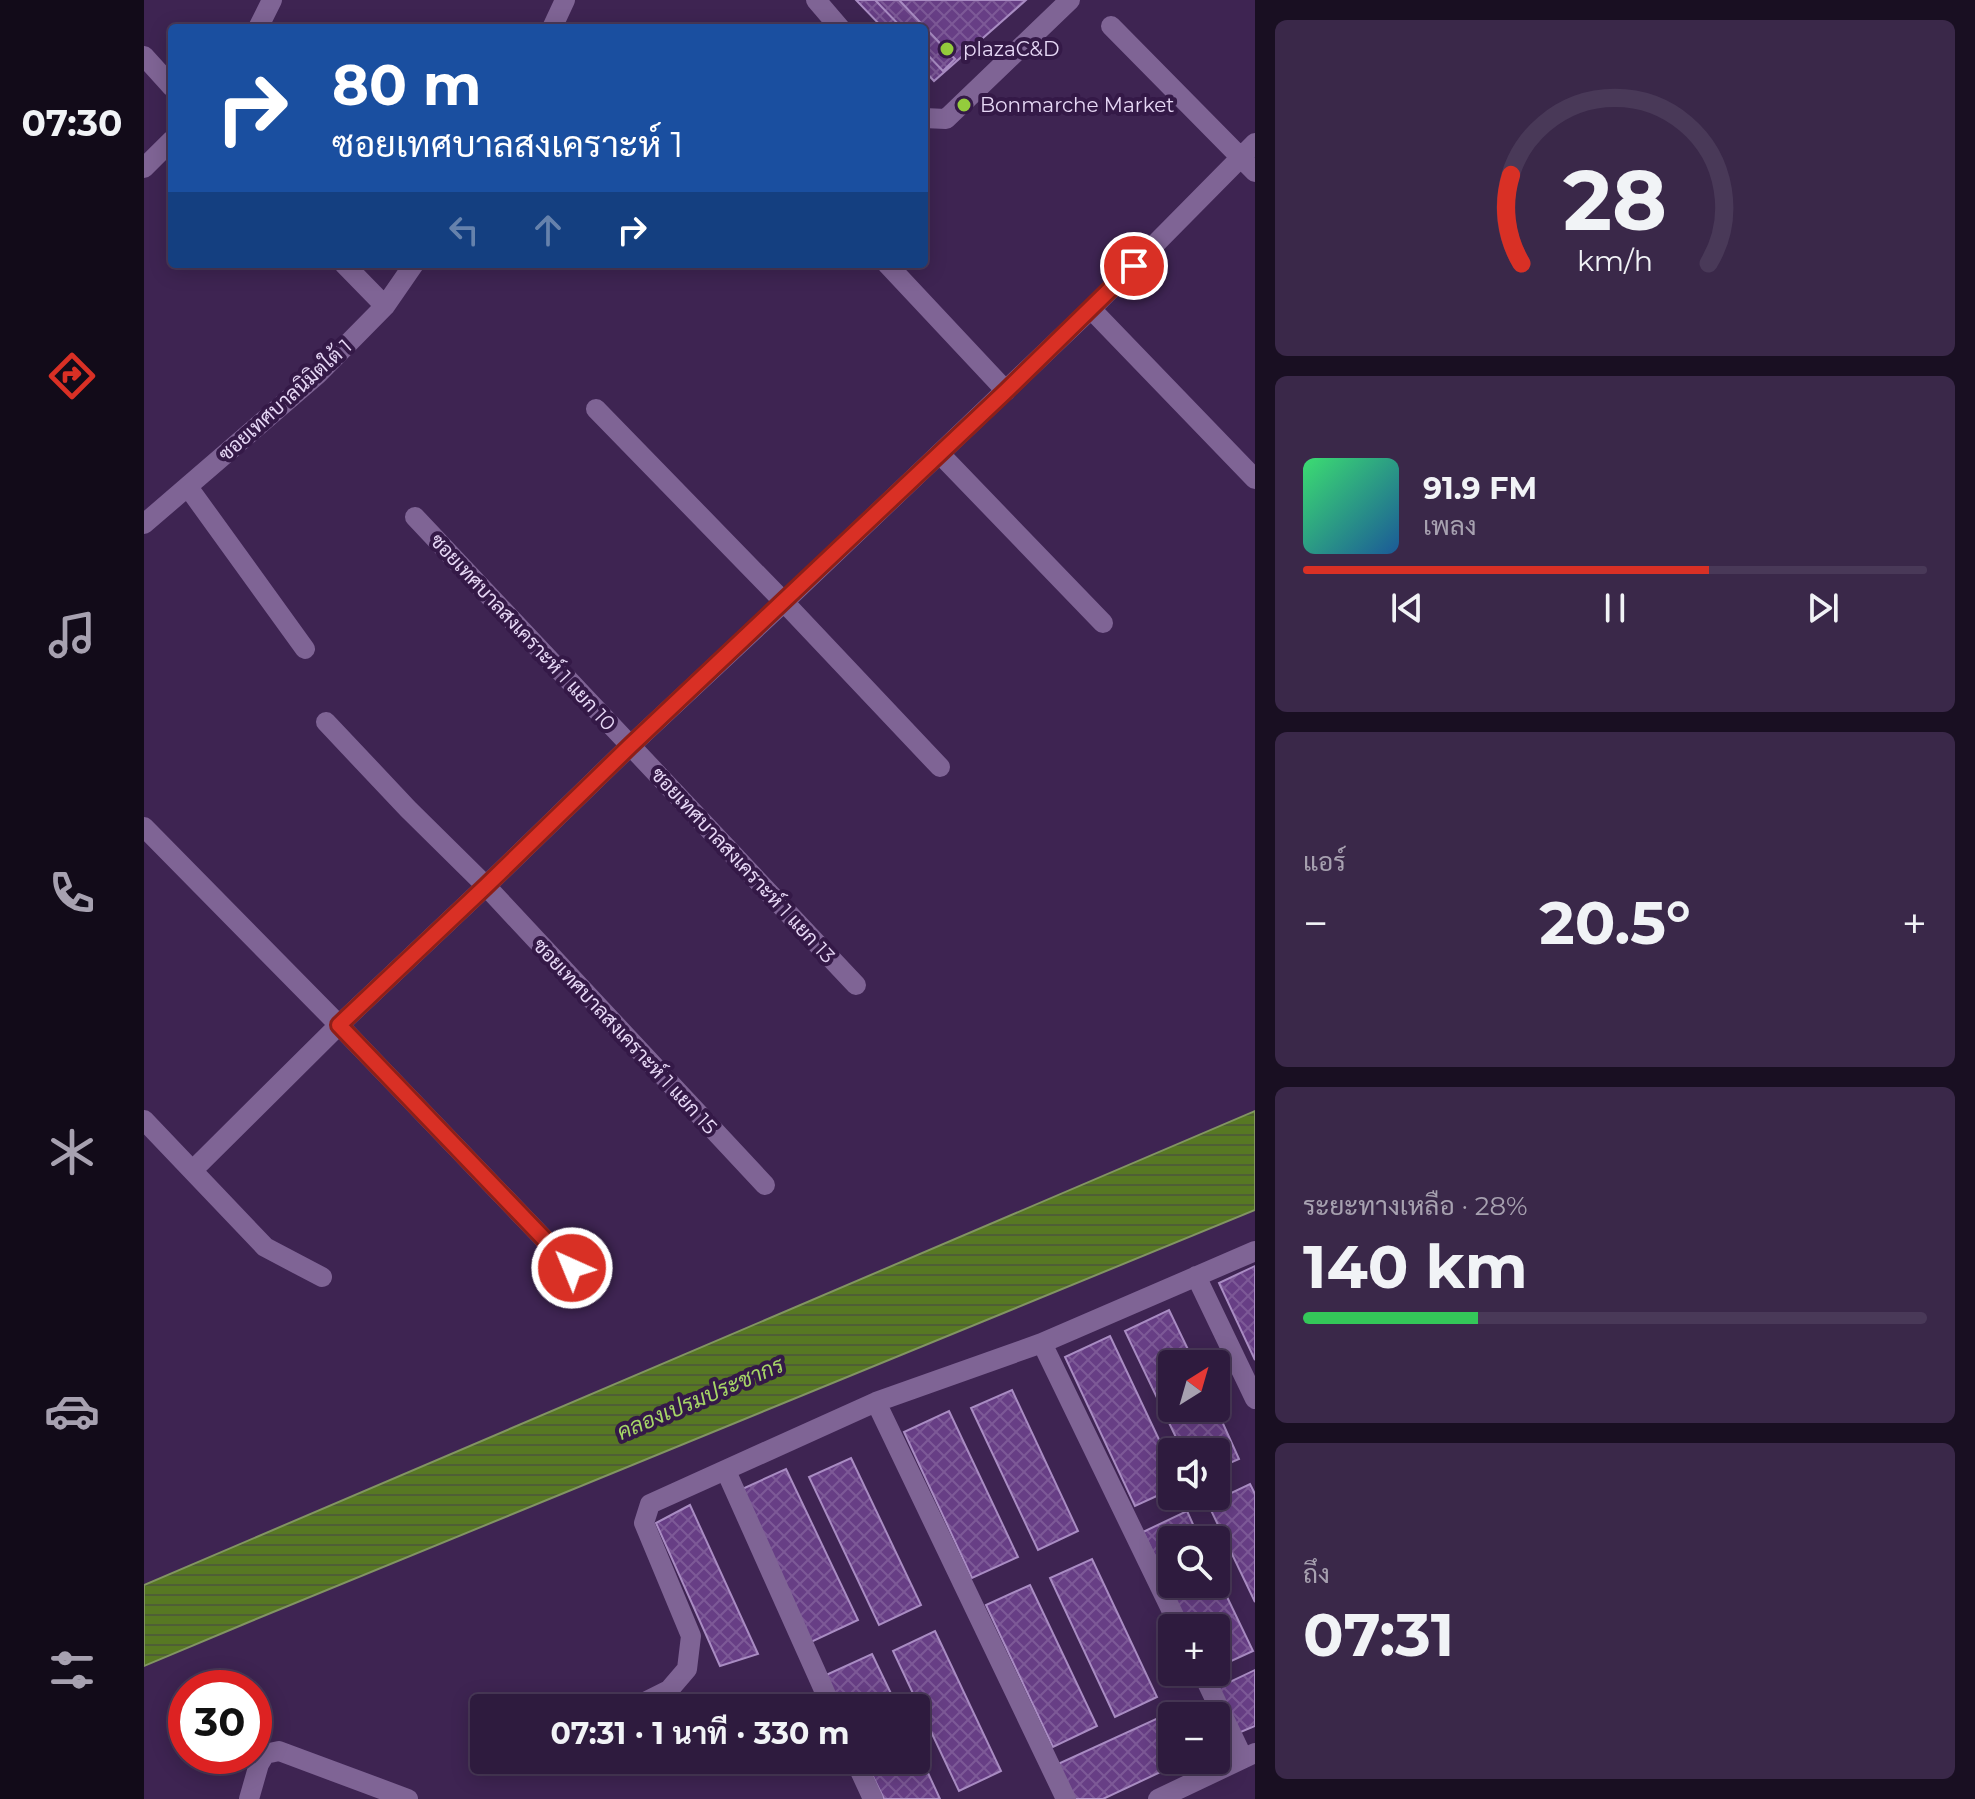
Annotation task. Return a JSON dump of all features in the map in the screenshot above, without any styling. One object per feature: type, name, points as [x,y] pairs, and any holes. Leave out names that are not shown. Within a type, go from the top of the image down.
[{"type":"street","points":[[260,24],[272,0]]},
{"type":"street","points":[[554,24],[565,0]]},
{"type":"street","points":[[816,0],[837,24]]},
{"type":"street","points":[[928,118],[946,119],[1070,0]]},
{"type":"street","points":[[193,1170],[630,746],[1250,157],[1111,26]]},
{"type":"street","points":[[144,56],[168,83]]},
{"type":"street","points":[[144,168],[168,144]]},
{"type":"street","points":[[348,268],[385,306]]},
{"type":"street","name":"ซอยเทศบาลนิมิตใต้ 1","points":[[144,524],[317,375],[385,306],[411,268]]},
{"type":"street","points":[[891,268],[1006,391]]},
{"type":"street","points":[[1091,309],[1255,479]]},
{"type":"street","points":[[596,409],[940,767]]},
{"type":"street","points":[[940,454],[1103,623]]},
{"type":"street","points":[[188,487],[305,649]]},
{"type":"street","name":"ซอยเทศบาลสงเคราะห์ 1 แยก 10","points":[[415,517],[630,746]]},
{"type":"street","name":"ซอยเทศบาลสงเคราะห์ 1 แยก 15","points":[[326,722],[486,886],[765,1185]]},
{"type":"street","name":"ซอยเทศบาลสงเคราะห์ 1 แยก 13","points":[[630,746],[856,985]]},
{"type":"street","points":[[144,827],[572,1268]]},
{"type":"street","points":[[144,1120],[265,1247],[322,1277]]},
{"type":"street","points":[[661,1694],[669,1690],[687,1669],[691,1636],[644,1523],[650,1504],[876,1402],[1042,1343],[1255,1251]]},
{"type":"street","points":[[1196,1276],[1255,1399]]},
{"type":"street","points":[[1042,1343],[1173,1614]]},
{"type":"street","points":[[876,1402],[1066,1799]]},
{"type":"street","points":[[726,1471],[826,1694]]},
{"type":"street","points":[[1158,1799],[1249,1755],[1210,1686]]},
{"type":"street","points":[[249,1799],[265,1754],[279,1751],[408,1799]]},
{"type":"street","points":[[861,1774],[873,1799]]},
{"type":"water","name":"คลองเปรมประชากร","points":[[1255,1111],[1255,1210],[144,1666],[144,1585]]},
{"type":"building","name":"plazaC&D","points":[[856,0],[1026,0],[934,81],[928,74],[928,24],[879,24]]},
{"type":"building","points":[[875,0],[899,0],[922,24],[898,24]]},
{"type":"building","points":[[928,31],[955,59],[943,71],[928,55]]},
{"type":"building","points":[[1255,1266],[1255,1360],[1219,1283]]},
{"type":"building","points":[[1169,1310],[1188,1350],[1158,1350],[1158,1400],[1125,1331]]},
{"type":"building","points":[[1110,1336],[1158,1438],[1158,1495],[1135,1506],[1065,1357]]},
{"type":"building","points":[[1012,1390],[1078,1531],[1038,1550],[971,1408]]},
{"type":"building","points":[[949,1411],[1018,1557],[972,1578],[904,1432]]},
{"type":"building","points":[[1169,1422],[1222,1422],[1230,1438],[1176,1438]]},
{"type":"building","points":[[1230,1439],[1239,1459],[1230,1463]]},
{"type":"building","points":[[851,1458],[921,1605],[879,1625],[809,1477]]},
{"type":"building","points":[[786,1469],[858,1620],[811,1642],[740,1490]]},
{"type":"building","points":[[1250,1484],[1255,1494],[1255,1602],[1230,1550],[1230,1526],[1219,1526],[1211,1510],[1230,1510],[1230,1494]]},
{"type":"building","points":[[690,1505],[758,1654],[720,1666],[656,1523]]},
{"type":"building","points":[[1187,1511],[1194,1526],[1158,1526],[1158,1563],[1143,1532]]},
{"type":"building","points":[[1092,1559],[1157,1697],[1115,1717],[1050,1578]]},
{"type":"building","points":[[1030,1585],[1097,1726],[1053,1747],[986,1605]]},
{"type":"building","points":[[1175,1598],[1228,1598],[1253,1651],[1230,1662],[1230,1614],[1182,1614]]},
{"type":"building","points":[[935,1631],[1001,1771],[959,1791],[930,1729],[930,1694],[913,1694],[893,1651]]},
{"type":"building","points":[[872,1654],[891,1694],[835,1694],[826,1675]]},
{"type":"building","points":[[1255,1670],[1255,1726],[1236,1734],[1230,1721],[1230,1702],[1221,1702],[1215,1689],[1230,1686],[1230,1682]]},
{"type":"building","points":[[1158,1718],[1158,1773],[1103,1799],[1074,1799],[1058,1764]]},
{"type":"building","points":[[872,1774],[928,1774],[940,1799],[884,1799]]},
{"type":"place","name":"plazaC&D","points":[[947,49]]},
{"type":"place","name":"Bonmarche Market","points":[[964,105]]},
{"type":"route","points":[[572,1268],[339,1025],[1134,266]]}]
